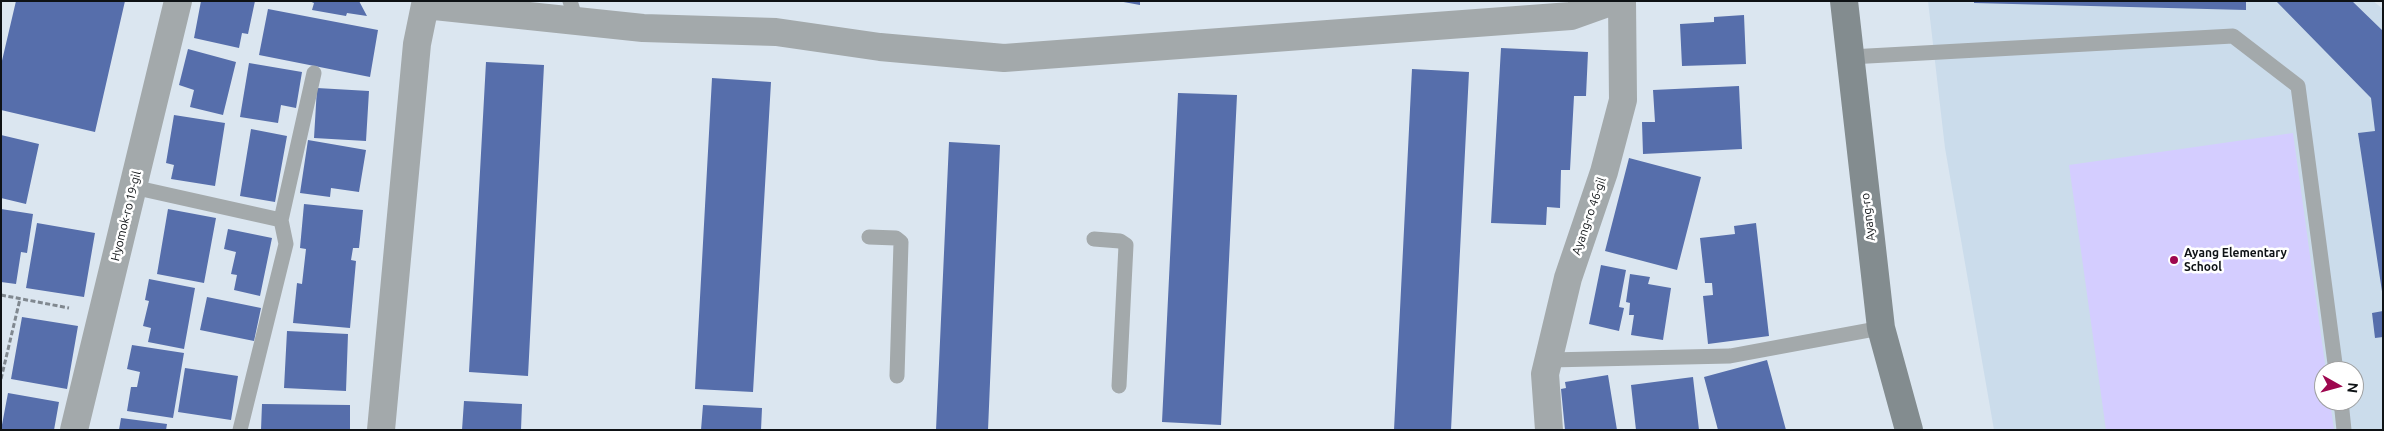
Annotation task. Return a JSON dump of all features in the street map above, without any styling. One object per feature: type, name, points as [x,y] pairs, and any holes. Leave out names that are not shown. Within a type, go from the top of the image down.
[{"type":"main road","name":"Ayang-ro","points":[[1844,1],[1881,328],[1909,430]]},
{"type":"street","name":"Hyomok-ro 19-gil","points":[[74,430],[178,1]]},
{"type":"street","points":[[381,430],[417,44],[426,2],[573,10],[643,28],[776,32],[880,47],[1004,58],[1571,16],[1613,1]]},
{"type":"street","name":"Ayang-ro 46-gil","points":[[1549,430],[1545,374],[1568,278],[1604,172],[1624,100],[1622,1]]},
{"type":"lane","points":[[1850,57],[2233,36],[2298,86],[2335,361]]},
{"type":"lane","points":[[240,430],[286,244],[281,220],[314,73]]},
{"type":"lane","points":[[133,187],[281,220]]},
{"type":"lane","points":[[869,237],[896,238],[901,242],[897,376]]},
{"type":"lane","points":[[1094,239],[1120,241],[1126,245],[1119,386]]},
{"type":"lane","points":[[1549,360],[1730,356],[1881,328]]},
{"type":"lane","points":[[2341,411],[2344,430]]},
{"type":"path","points":[[1,295],[102,315]]},
{"type":"path","points":[[1,379],[20,299]]},
{"type":"shaded area","name":"Ayang Elementary School","points":[[1928,1],[2373,1],[2383,9],[2383,430],[1994,430],[1945,148]]},
{"type":"shaded area","points":[[2293,133],[2325,361],[2314,361],[2314,411],[2331,411],[2334,430],[2106,430],[2069,165]]},
{"type":"building","points":[[16,1],[125,1],[95,132],[1,110],[1,65]]},
{"type":"building","points":[[201,1],[255,1],[248,34],[242,33],[239,48],[194,38]]},
{"type":"building","points":[[309,1],[359,1],[367,16],[347,13],[346,16],[312,10],[314,3]]},
{"type":"building","points":[[1118,1],[1140,1],[1140,5]]},
{"type":"building","points":[[1974,1],[2246,1],[2246,10],[1974,3]]},
{"type":"building","points":[[2276,1],[2352,1],[2383,31],[2383,298],[2358,133],[2375,131],[2371,98]]},
{"type":"building","points":[[268,9],[378,30],[370,77],[259,55]]},
{"type":"building","points":[[1744,15],[1746,64],[1682,66],[1680,24],[1714,22],[1714,17]]},
{"type":"building","points":[[1501,48],[1588,52],[1586,96],[1574,96],[1570,170],[1561,170],[1560,208],[1547,207],[1546,225],[1491,223]]},
{"type":"building","points":[[188,49],[236,62],[223,115],[190,107],[194,90],[179,85]]},
{"type":"building","points":[[486,62],[544,65],[528,376],[469,372]]},
{"type":"building","points":[[249,63],[302,72],[296,108],[281,105],[278,123],[240,117]]},
{"type":"building","points":[[1412,69],[1469,72],[1451,430],[1394,430]]},
{"type":"building","points":[[712,78],[771,82],[753,392],[695,389]]},
{"type":"building","points":[[1739,86],[1742,149],[1643,154],[1642,122],[1655,122],[1653,90]]},
{"type":"building","points":[[317,88],[369,91],[366,141],[314,138]]},
{"type":"building","points":[[1178,93],[1237,95],[1221,425],[1162,422]]},
{"type":"building","points":[[174,115],[225,123],[215,186],[171,179],[174,165],[166,163]]},
{"type":"building","points":[[251,129],[287,136],[275,202],[240,196]]},
{"type":"building","points":[[1,135],[39,144],[26,204],[1,198]]},
{"type":"building","points":[[308,140],[366,150],[359,192],[331,188],[330,197],[300,193]]},
{"type":"building","points":[[949,142],[1000,145],[988,430],[936,430]]},
{"type":"building","points":[[1629,158],[1701,177],[1677,270],[1605,251]]},
{"type":"building","points":[[304,204],[363,210],[359,248],[353,248],[351,260],[356,261],[350,328],[293,323],[297,283],[302,284],[306,249],[300,248]]},
{"type":"building","points":[[1,209],[33,214],[27,253],[21,252],[16,284],[1,282]]},
{"type":"building","points":[[168,209],[216,218],[204,283],[157,274]]},
{"type":"building","points":[[37,223],[95,233],[84,297],[26,288]]},
{"type":"building","points":[[1756,223],[1769,336],[1708,344],[1703,296],[1713,295],[1712,283],[1705,283],[1700,238],[1735,234],[1734,226]]},
{"type":"building","points":[[228,229],[272,238],[260,296],[234,290],[237,275],[231,274],[236,252],[224,249]]},
{"type":"building","points":[[1601,265],[1626,270],[1619,307],[1624,308],[1619,331],[1589,324]]},
{"type":"building","points":[[1630,274],[1650,277],[1648,284],[1671,288],[1663,340],[1631,335],[1634,315],[1629,315],[1630,303],[1626,302]]},
{"type":"building","points":[[149,279],[195,288],[184,349],[148,342],[151,328],[143,326],[149,301],[145,300]]},
{"type":"building","points":[[207,297],[261,308],[254,341],[200,330]]},
{"type":"building","points":[[2383,311],[2383,337],[2375,338],[2372,313]]},
{"type":"building","points":[[22,317],[78,326],[67,389],[11,379]]},
{"type":"building","points":[[287,331],[348,334],[346,391],[284,388]]},
{"type":"building","points":[[132,345],[184,353],[173,418],[127,411],[131,387],[137,387],[140,372],[127,369]]},
{"type":"building","points":[[1767,360],[1786,430],[1718,430],[1704,377]]},
{"type":"building","points":[[185,368],[238,376],[231,420],[178,412]]},
{"type":"building","points":[[1608,375],[1617,430],[1565,430],[1561,389],[1566,388],[1565,382]]},
{"type":"building","points":[[1693,377],[1699,430],[1636,430],[1631,385]]},
{"type":"building","points":[[8,393],[59,402],[54,430],[1,430]]},
{"type":"building","points":[[464,401],[522,404],[521,430],[462,430]]},
{"type":"building","points":[[262,404],[350,405],[350,430],[261,430]]},
{"type":"building","points":[[703,405],[762,408],[761,430],[701,430]]},
{"type":"building","points":[[121,418],[167,424],[166,430],[119,430]]},
{"type":"place","name":"Ayang Elementary School","points":[[2174,260]]}]
